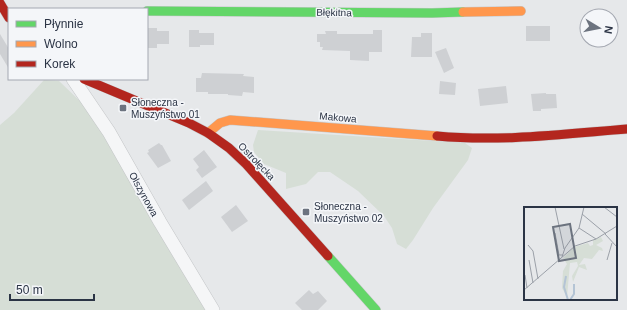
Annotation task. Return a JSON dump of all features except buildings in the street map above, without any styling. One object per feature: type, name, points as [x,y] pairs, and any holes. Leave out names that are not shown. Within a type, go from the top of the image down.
[{"type":"street","points":[[0,3],[8,16]]},
{"type":"street","name":"Błękitna","points":[[148,11],[432,13],[521,11]]},
{"type":"street","name":"Olszynowa","points":[[74,80],[109,132],[160,222],[213,310]]},
{"type":"street","name":"Ostrołęcka","points":[[98,82],[208,133],[229,148],[246,164],[376,310]]},
{"type":"street","name":"Makowa","points":[[208,133],[217,124],[230,120],[471,138],[512,138],[627,129]]},
{"type":"shaded area","points":[[44,80],[59,81],[85,106],[108,134],[209,310],[0,310],[0,125],[14,113]]},
{"type":"shaded area","points":[[258,130],[465,143],[472,148],[468,160],[433,208],[406,249],[397,244],[392,228],[384,216],[358,191],[330,172],[318,172],[306,184],[286,189],[286,173],[264,164],[254,152],[253,145]]},
{"type":"traffic: fast","points":[[148,11],[463,12]]},
{"type":"traffic: fast","points":[[328,256],[376,310]]},
{"type":"traffic: slow","points":[[463,12],[521,11]]},
{"type":"traffic: slow","points":[[208,133],[220,123],[230,120],[437,136]]},
{"type":"traffic: jam","points":[[0,3],[8,16]]},
{"type":"traffic: jam","points":[[86,80],[189,123],[208,133],[229,148],[246,164],[328,256]]},
{"type":"traffic: jam","points":[[437,136],[461,138],[508,138],[627,129]]},
{"type":"place","name":"Słoneczna - Muszyństwo 01","points":[[123,108]]},
{"type":"place","name":"Słoneczna - Muszyństwo 02","points":[[306,212]]}]
